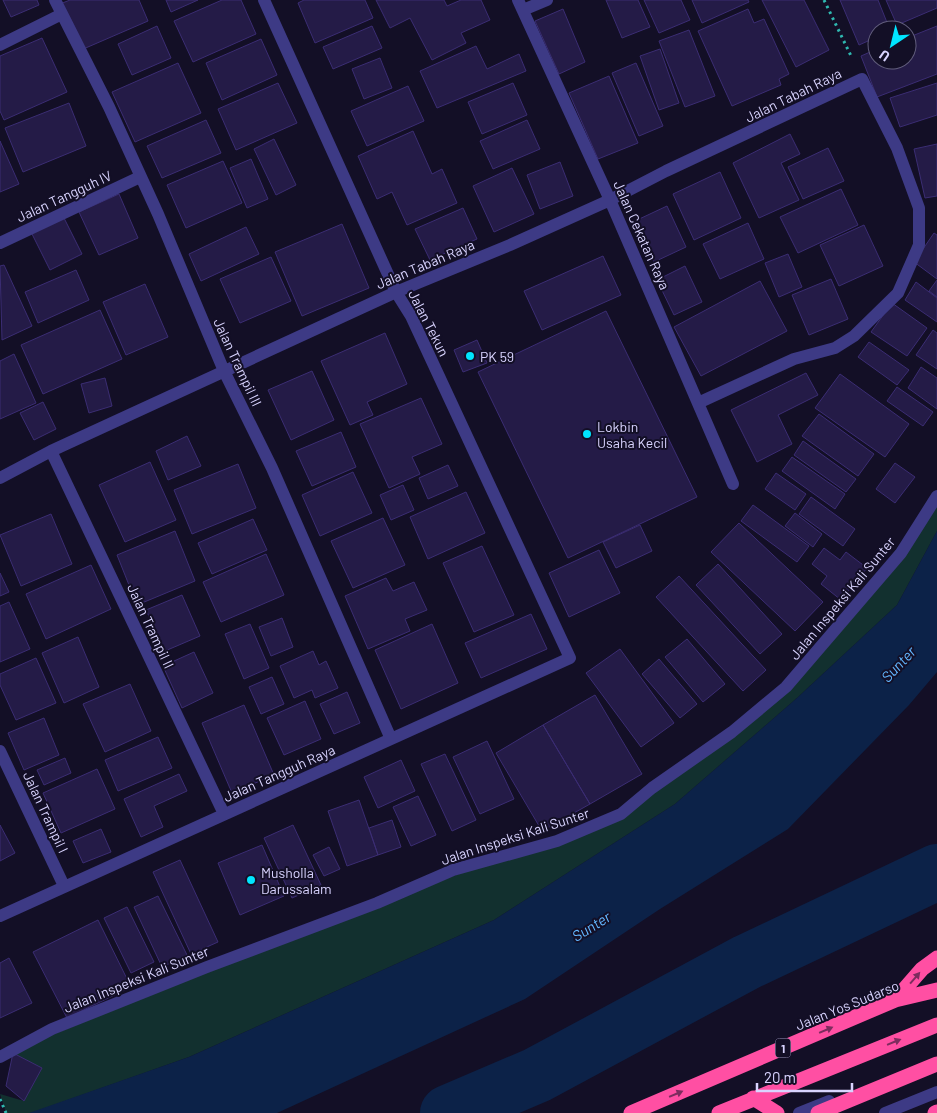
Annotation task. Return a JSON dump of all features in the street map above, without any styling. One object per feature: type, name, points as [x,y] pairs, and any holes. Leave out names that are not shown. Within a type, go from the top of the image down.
[{"type":"highway","points":[[895,1000],[922,969],[937,958]]},
{"type":"highway","name":"Jalan Yos Sudarso","points":[[631,1113],[895,1000],[937,990]]},
{"type":"highway","points":[[719,1113],[937,1025]]},
{"type":"highway","points":[[818,1113],[937,1064]]},
{"type":"highway","points":[[753,1098],[777,1113]]},
{"type":"street","name":"Jalan Trampil III","points":[[55,0],[140,177],[224,371],[272,468],[391,739]]},
{"type":"street","name":"Jalan Tekun","points":[[264,0],[396,292],[410,316],[570,658]]},
{"type":"street","points":[[521,5],[547,0]]},
{"type":"street","name":"Jalan Cekatan Raya","points":[[521,5],[610,200],[733,484]]},
{"type":"street","points":[[0,45],[62,14]]},
{"type":"street","points":[[698,403],[794,359],[835,348],[854,336],[898,293],[919,245],[919,208],[897,148],[862,79]]},
{"type":"street","name":"Jalan Tabah Raya","points":[[0,478],[51,451],[396,292],[510,245],[610,200],[666,171],[862,79]]},
{"type":"street","name":"Jalan Tangguh IV","points":[[0,243],[140,177]]},
{"type":"street","name":"Jalan Trampil II","points":[[51,451],[224,814]]},
{"type":"street","name":"Jalan Inspeksi Kali Sunter","points":[[0,1057],[52,1029],[207,967],[377,903],[453,870],[557,841],[621,814],[652,788],[732,732],[786,687],[901,553],[937,496]]},
{"type":"street","name":"Jalan Tangguh Raya","points":[[0,916],[570,658]]},
{"type":"street","name":"Jalan Trampil I","points":[[0,751],[64,886]]},
{"type":"street","points":[[798,1113],[937,1057]]},
{"type":"street","points":[[885,1113],[937,1092]]},
{"type":"path","points":[[824,0],[862,79]]},
{"type":"path","points":[[0,1099],[6,1113]]},
{"type":"green space","points":[[937,494],[937,531],[897,605],[797,698],[675,804],[494,920],[189,1057],[31,1113],[6,1113],[0,1094],[24,1101],[41,1068],[10,1052],[376,903],[597,826],[786,687],[856,604]]},
{"type":"water","name":"Sunter","points":[[937,531],[937,672],[909,705],[788,829],[660,909],[525,999],[277,1113],[29,1113],[189,1057],[494,920],[675,804],[797,698],[897,605]]},
{"type":"building","points":[[3,0],[37,0],[39,5],[11,17]]},
{"type":"building","points":[[70,0],[139,0],[148,21],[81,50],[60,4]]},
{"type":"building","points":[[166,0],[198,0],[171,12]]},
{"type":"building","points":[[222,0],[241,0],[256,34],[193,62],[174,21]]},
{"type":"building","points":[[304,0],[365,0],[373,18],[315,43],[298,3]]},
{"type":"building","points":[[376,0],[444,0],[447,6],[461,0],[481,0],[490,20],[461,33],[466,43],[432,60],[410,18],[390,28]]},
{"type":"building","points":[[606,0],[638,0],[650,27],[622,38]]},
{"type":"building","points":[[644,0],[681,0],[690,20],[659,33]]},
{"type":"building","points":[[692,0],[748,0],[749,2],[702,23]]},
{"type":"building","points":[[762,0],[804,0],[829,50],[796,67]]},
{"type":"building","points":[[840,0],[878,0],[886,20],[867,20],[867,41],[859,45]]},
{"type":"building","points":[[886,0],[937,0],[937,8],[909,20],[895,20]]},
{"type":"building","points":[[563,9],[585,62],[559,74],[535,21]]},
{"type":"building","points":[[748,9],[754,23],[764,19],[789,74],[779,79],[781,85],[732,106],[698,31]]},
{"type":"building","points":[[157,26],[171,58],[132,75],[118,44]]},
{"type":"building","points":[[372,26],[382,48],[333,69],[323,47]]},
{"type":"building","points":[[937,26],[937,74],[877,97],[861,56],[867,53],[867,70],[917,70],[917,34]]},
{"type":"building","points":[[689,30],[715,96],[685,107],[659,41]]},
{"type":"building","points":[[42,38],[67,92],[4,120],[0,111],[0,56]]},
{"type":"building","points":[[261,39],[277,75],[222,100],[206,63]]},
{"type":"building","points":[[476,46],[487,69],[519,54],[526,71],[437,108],[420,71]]},
{"type":"building","points":[[660,49],[679,103],[659,110],[640,56]]},
{"type":"building","points":[[380,58],[392,88],[364,99],[352,69]]},
{"type":"building","points":[[178,63],[201,113],[135,142],[112,92]]},
{"type":"building","points":[[636,63],[663,126],[639,136],[612,73]]},
{"type":"building","points":[[609,76],[638,143],[598,159],[569,93]]},
{"type":"building","points":[[278,83],[297,123],[236,150],[218,109]]},
{"type":"building","points":[[513,83],[527,115],[482,134],[468,102]]},
{"type":"building","points":[[937,83],[937,115],[900,127],[890,98]]},
{"type":"building","points":[[408,86],[424,121],[367,146],[351,111]]},
{"type":"building","points":[[69,103],[86,146],[23,172],[5,128]]},
{"type":"building","points":[[206,120],[221,153],[162,178],[147,146]]},
{"type":"building","points":[[527,120],[540,149],[493,169],[480,141]]},
{"type":"building","points":[[413,131],[432,174],[442,169],[457,203],[407,225],[392,192],[377,199],[358,156]]},
{"type":"building","points":[[790,134],[800,154],[781,163],[799,200],[759,218],[733,163]]},
{"type":"building","points":[[274,139],[296,185],[276,195],[254,149]]},
{"type":"building","points":[[0,141],[19,184],[0,192]]},
{"type":"building","points":[[937,144],[937,196],[925,198],[914,149]]},
{"type":"building","points":[[828,148],[844,181],[803,199],[788,167]]},
{"type":"building","points":[[251,159],[268,199],[247,208],[230,168]]},
{"type":"building","points":[[223,161],[242,203],[186,228],[167,185]]},
{"type":"building","points":[[560,162],[573,196],[540,209],[527,175]]},
{"type":"building","points":[[512,168],[534,214],[494,232],[473,186]]},
{"type":"building","points":[[720,172],[741,218],[694,240],[673,194]]},
{"type":"building","points":[[841,189],[858,225],[798,253],[780,217]]},
{"type":"building","points":[[119,194],[138,238],[99,255],[79,212]]},
{"type":"building","points":[[667,206],[686,247],[654,262],[635,221]]},
{"type":"building","points":[[463,208],[477,239],[430,260],[415,229]]},
{"type":"building","points":[[63,216],[82,254],[50,270],[31,232]]},
{"type":"building","points":[[748,223],[764,259],[720,279],[703,244]]},
{"type":"building","points":[[342,224],[369,288],[302,316],[275,252]]},
{"type":"building","points":[[864,225],[883,266],[839,286],[820,245]]},
{"type":"building","points":[[246,227],[259,254],[201,281],[189,254]]},
{"type":"building","points":[[934,233],[937,235],[937,279],[914,262]]},
{"type":"building","points":[[788,254],[802,287],[779,297],[765,263]]},
{"type":"building","points":[[603,256],[621,295],[542,330],[524,291]]},
{"type":"building","points":[[271,257],[291,301],[240,323],[220,279]]},
{"type":"building","points":[[4,265],[32,326],[2,340],[0,266]]},
{"type":"building","points":[[685,266],[702,302],[674,315],[657,280]]},
{"type":"building","points":[[76,270],[89,300],[38,323],[25,292]]},
{"type":"building","points":[[831,279],[848,319],[809,335],[792,295]]},
{"type":"building","points":[[937,280],[937,297],[929,291]]},
{"type":"building","points":[[760,281],[787,331],[701,376],[674,327]]},
{"type":"building","points":[[916,282],[937,298],[937,322],[905,300]]},
{"type":"building","points":[[145,284],[168,337],[126,355],[103,302]]},
{"type":"building","points":[[892,303],[927,328],[907,356],[871,332]]},
{"type":"building","points":[[100,310],[122,359],[43,394],[21,345]]},
{"type":"building","name":"Lokbin Usaha Kecil","points":[[606,311],[697,497],[568,558],[478,372]]},
{"type":"building","points":[[933,330],[937,333],[937,369],[916,355]]},
{"type":"building","points":[[385,333],[407,384],[367,402],[373,415],[350,425],[321,361]]},
{"type":"building","name":"PK 59","points":[[477,340],[487,363],[463,372],[454,350]]},
{"type":"building","points":[[869,342],[909,370],[897,385],[858,357]]},
{"type":"building","points":[[14,354],[36,403],[0,419],[0,361]]},
{"type":"building","points":[[921,367],[937,378],[937,409],[908,388]]},
{"type":"building","points":[[312,371],[334,420],[291,440],[268,390]]},
{"type":"building","points":[[806,373],[818,395],[778,415],[792,444],[757,462],[731,410]]},
{"type":"building","points":[[840,374],[909,424],[885,457],[815,408]]},
{"type":"building","points":[[105,378],[112,406],[89,413],[81,384]]},
{"type":"building","points":[[897,387],[933,412],[923,426],[887,401]]},
{"type":"building","points":[[421,398],[442,444],[412,457],[420,474],[389,488],[360,424]]},
{"type":"building","points":[[43,402],[56,429],[34,440],[20,413]]},
{"type":"building","points":[[819,414],[874,454],[858,476],[802,436]]},
{"type":"building","points":[[341,432],[356,467],[312,486],[296,451]]},
{"type":"building","points":[[187,436],[201,466],[168,480],[156,451]]},
{"type":"building","points":[[803,441],[856,479],[846,492],[794,455]]},
{"type":"building","points":[[792,457],[845,494],[835,509],[782,471]]},
{"type":"building","points":[[150,462],[176,520],[125,542],[99,485]]},
{"type":"building","points":[[895,463],[915,477],[895,503],[876,489]]},
{"type":"building","points":[[238,464],[256,508],[192,534],[174,490]]},
{"type":"building","points":[[448,465],[458,486],[428,499],[419,478]]},
{"type":"building","points":[[353,472],[372,513],[320,536],[302,495]]},
{"type":"building","points":[[776,473],[806,494],[795,510],[765,489]]},
{"type":"building","points":[[403,485],[414,510],[391,520],[380,495]]},
{"type":"building","points":[[466,492],[485,533],[428,559],[410,517]]},
{"type":"building","points":[[811,497],[855,529],[843,546],[799,514]]},
{"type":"building","points":[[753,505],[809,546],[797,562],[741,521]]},
{"type":"building","points":[[795,513],[822,534],[813,547],[785,526]]},
{"type":"building","points":[[51,514],[72,564],[21,586],[0,535]]},
{"type":"building","points":[[383,518],[405,565],[353,588],[331,541]]},
{"type":"building","points":[[253,519],[267,550],[212,574],[198,543]]},
{"type":"building","points":[[739,523],[823,602],[795,631],[711,552]]},
{"type":"building","points":[[640,525],[652,551],[616,568],[603,542]]},
{"type":"building","points":[[175,531],[195,581],[137,605],[117,555]]},
{"type":"building","points":[[482,546],[514,615],[474,632],[443,563]]},
{"type":"building","points":[[824,548],[840,560],[846,552],[867,568],[841,600],[821,584],[827,576],[812,564]]},
{"type":"building","points":[[599,550],[620,593],[569,617],[549,573]]},
{"type":"building","points":[[266,554],[284,595],[221,622],[203,582]]},
{"type":"building","points":[[718,564],[782,634],[760,654],[696,585]]},
{"type":"building","points":[[91,565],[111,609],[46,639],[26,594]]},
{"type":"building","points":[[0,573],[9,592],[0,596]]},
{"type":"building","points":[[679,576],[766,670],[743,691],[656,597]]},
{"type":"building","points":[[386,578],[393,591],[414,582],[427,610],[405,619],[410,631],[368,649],[345,596]]},
{"type":"building","points":[[182,595],[200,636],[165,651],[146,610]]},
{"type":"building","points":[[9,602],[30,649],[0,662],[0,606]]},
{"type":"building","points":[[531,614],[547,649],[481,678],[465,643]]},
{"type":"building","points":[[282,618],[293,647],[271,656],[259,627]]},
{"type":"building","points":[[250,624],[269,668],[244,679],[225,634]]},
{"type":"building","points":[[432,624],[458,683],[401,709],[375,650]]},
{"type":"building","points":[[78,637],[99,687],[64,703],[42,653]]},
{"type":"building","points":[[687,639],[725,684],[703,702],[665,657]]},
{"type":"building","points":[[620,649],[674,723],[641,747],[586,673]]},
{"type":"building","points":[[313,651],[319,665],[326,661],[338,688],[315,698],[312,690],[294,698],[280,666]]},
{"type":"building","points":[[194,652],[213,693],[182,708],[163,666]]},
{"type":"building","points":[[36,658],[56,703],[16,720],[0,685],[0,674]]},
{"type":"building","points":[[659,659],[697,704],[680,718],[642,674]]},
{"type":"building","points":[[272,677],[284,704],[261,714],[249,687]]},
{"type":"building","points":[[130,684],[151,731],[105,752],[83,704]]},
{"type":"building","points":[[347,692],[360,723],[334,734],[320,704]]},
{"type":"building","points":[[595,695],[642,774],[590,804],[543,725]]},
{"type":"building","points":[[305,701],[321,739],[284,755],[267,718]]},
{"type":"building","points":[[244,705],[274,775],[232,793],[202,723]]},
{"type":"building","points":[[44,718],[59,755],[24,770],[8,733]]},
{"type":"building","points":[[543,725],[590,804],[542,831],[496,753]]},
{"type":"building","points":[[158,737],[172,768],[118,791],[105,760]]},
{"type":"building","points":[[487,741],[514,799],[480,814],[453,757]]},
{"type":"building","points":[[445,754],[476,820],[452,831],[421,764]]},
{"type":"building","points":[[65,758],[71,773],[44,785],[37,770]]},
{"type":"building","points":[[401,760],[415,791],[378,808],[364,777]]},
{"type":"building","points":[[97,769],[115,809],[61,833],[43,793]]},
{"type":"building","points":[[179,774],[187,791],[154,806],[163,827],[141,837],[124,799]]},
{"type":"building","points":[[418,796],[436,835],[411,846],[393,807]]},
{"type":"building","points":[[359,800],[378,855],[347,866],[328,811]]},
{"type":"building","points":[[392,820],[401,847],[378,855],[369,828]]},
{"type":"building","points":[[0,825],[15,853],[0,861]]},
{"type":"building","points":[[293,825],[321,885],[292,898],[264,838]]},
{"type":"building","points":[[101,829],[111,852],[83,863],[73,841]]},
{"type":"building","name":"Musholla Darussalam","points":[[262,845],[284,896],[240,915],[218,863]]},
{"type":"building","points":[[329,847],[340,869],[324,876],[313,855]]},
{"type":"building","points":[[180,860],[218,942],[191,954],[153,872]]},
{"type":"building","points":[[158,896],[187,955],[162,967],[134,907]]},
{"type":"building","points":[[127,907],[154,962],[131,973],[104,918]]},
{"type":"building","points":[[98,920],[131,987],[67,1018],[33,952]]},
{"type":"building","points":[[9,958],[32,1003],[0,1018],[0,963]]},
{"type":"building","points":[[13,1053],[42,1068],[24,1101],[6,1086]]},
{"type":"waterway","points":[[448,1113],[537,1075],[747,962],[937,872]]},
{"type":"place","name":"PK 59","points":[[470,356]]},
{"type":"place","name":"Lokbin Usaha Kecil","points":[[587,434]]},
{"type":"place","name":"Musholla Darussalam","points":[[251,880]]}]
